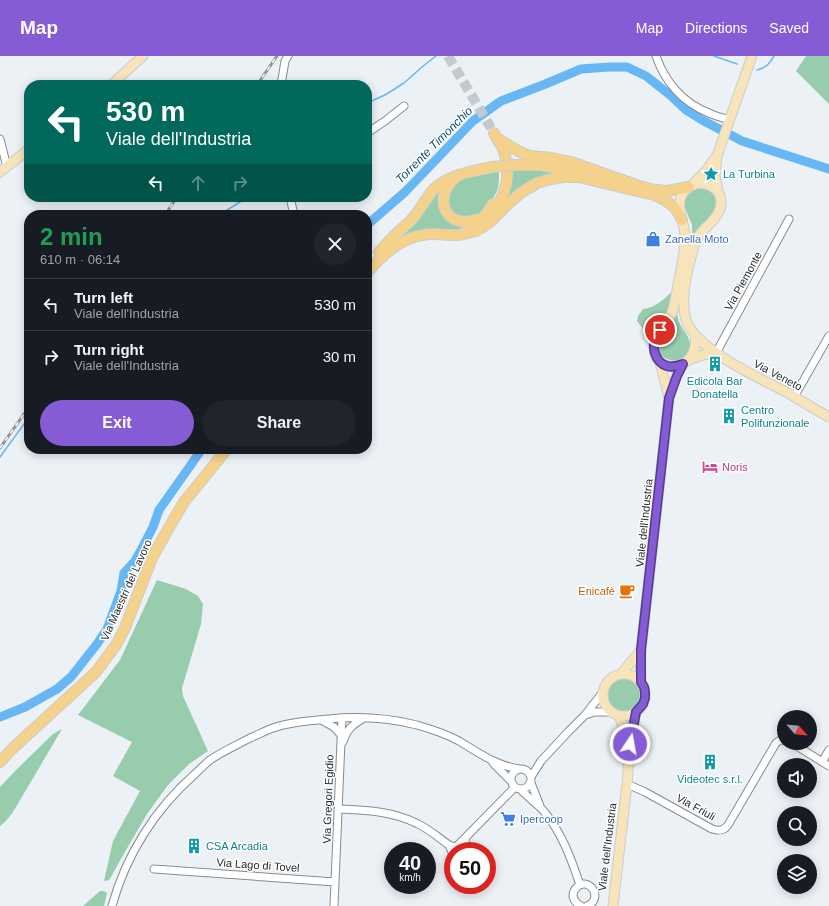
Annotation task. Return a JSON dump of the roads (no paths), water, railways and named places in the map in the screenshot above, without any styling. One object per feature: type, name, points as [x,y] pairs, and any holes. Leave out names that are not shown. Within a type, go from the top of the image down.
[{"type":"highway","points":[[493,133],[518,151],[530,156],[552,158],[571,162],[655,192],[671,204],[678,212],[682,220]]},
{"type":"highway","points":[[444,235],[463,230],[477,223],[486,214],[498,195],[502,183],[501,158],[493,133]]},
{"type":"highway","points":[[468,233],[484,224],[492,215],[503,197],[507,184],[507,165],[502,148],[493,133]]},
{"type":"highway","points":[[372,262],[393,237],[406,226],[435,189],[444,182],[458,175],[474,171],[515,165],[541,165],[586,173],[655,192]]},
{"type":"highway","points":[[458,175],[447,187],[443,197],[447,213],[454,220],[462,222],[477,220],[486,214]]},
{"type":"highway","points":[[372,267],[383,255],[402,242],[412,238],[433,234],[454,235],[476,231],[488,223],[522,192],[551,179],[578,177],[655,192],[691,186]]},
{"type":"highway","name":"Via Maestri del Lavoro","points":[[0,762],[12,749],[96,672],[106,659],[124,630],[152,558],[167,530],[184,502],[223,454]]},
{"type":"main road","points":[[117,80],[143,56]]},
{"type":"main road","name":"Viale dell'Industria","points":[[613,906],[630,744],[636,712],[643,704],[645,698],[644,687],[641,682],[641,650],[669,398],[677,376],[693,353],[696,342],[695,335],[688,325],[685,313],[684,295],[686,282],[692,254],[697,240],[719,212],[721,202],[716,176],[717,156],[751,60]]},
{"type":"main road","points":[[4,170],[24,153]]},
{"type":"main road","name":"Viale dell'Industria","points":[[669,398],[660,362],[654,350],[654,343],[658,332],[671,315],[674,308],[685,245],[685,230],[680,210],[681,199],[683,194],[704,173],[717,156]]},
{"type":"main road","points":[[691,186],[699,183],[708,185],[718,191]]},
{"type":"main road","name":"Via Veneto","points":[[695,335],[716,353],[829,417]]},
{"type":"main road","points":[[660,362],[666,366],[676,367],[703,355],[716,353]]},
{"type":"main road","points":[[621,674],[641,650]]},
{"type":"main road","points":[[603,692],[607,682],[616,675],[628,674],[641,682]]},
{"type":"main road","name":"Viale dell'Industria","points":[[603,692],[602,698],[604,703],[622,723],[630,744]]},
{"type":"main road","points":[[615,714],[628,716],[636,712]]},
{"type":"street","points":[[282,80],[288,56]]},
{"type":"street","points":[[656,56],[667,79],[675,90],[695,106],[729,121]]},
{"type":"street","points":[[372,129],[404,106]]},
{"type":"street","points":[[0,139],[4,170]]},
{"type":"street","name":"Via Piemonte","points":[[716,353],[789,219]]},
{"type":"street","points":[[794,397],[829,336]]},
{"type":"street","points":[[541,761],[514,773],[511,778],[516,786],[526,788],[530,785],[541,761],[585,715],[603,692]]},
{"type":"street","points":[[585,715],[595,712],[615,714]]},
{"type":"street","points":[[341,748],[347,732],[351,727],[366,717]]},
{"type":"street","points":[[112,906],[118,886],[140,838],[155,816],[183,784],[211,760],[237,745],[269,730],[285,725],[308,721],[366,717],[399,721],[434,730],[452,738],[490,760],[530,774],[540,808]]},
{"type":"street","name":"Via Gregori Egidio","points":[[335,882],[342,718]]},
{"type":"street","points":[[319,720],[334,727],[341,735]]},
{"type":"street","name":"Via Friuli","points":[[627,784],[645,792],[712,829],[720,831],[724,830],[777,742]]},
{"type":"street","points":[[803,750],[829,766]]},
{"type":"street","points":[[822,762],[829,750]]},
{"type":"street","points":[[490,760],[540,808],[558,832],[572,860],[580,885]]},
{"type":"street","points":[[462,842],[516,786]]},
{"type":"street","points":[[338,809],[370,810],[404,818],[418,824],[444,842]]},
{"type":"street","name":"Via Lago di Tovel","points":[[154,869],[335,882]]},
{"type":"street","points":[[334,906],[335,882]]},
{"type":"street","points":[[581,906],[576,902],[573,896],[575,890],[580,885],[590,886],[595,892],[593,902],[587,906]]},
{"type":"waterway","points":[[372,101],[385,95],[404,83],[436,56]]},
{"type":"waterway","points":[[714,56],[737,64]]},
{"type":"waterway","points":[[757,70],[767,65],[774,56]]},
{"type":"waterway","name":"Torrente Timonchio","points":[[372,221],[405,192],[473,121],[501,101],[581,69],[627,67],[646,76],[686,110],[742,141],[829,169]]},
{"type":"waterway","points":[[227,210],[240,202]]},
{"type":"waterway","points":[[0,457],[24,424]]},
{"type":"waterway","name":"Torrente Timonchio","points":[[0,717],[25,707],[57,689],[71,677],[97,644],[107,629],[121,591],[124,573],[135,561],[153,527],[159,510],[198,454]]},
{"type":"tunnel","points":[[448,56],[491,128]]},
{"type":"railway","points":[[260,80],[277,56]]},
{"type":"railway","points":[[168,210],[174,202]]},
{"type":"railway","points":[[0,448],[24,414]]},
{"type":"place","name":"La Turbina","points":[[711,174]]},
{"type":"place","name":"Zanella Moto","points":[[653,239]]},
{"type":"place","name":"Edicola Bar Donatella","points":[[715,364]]},
{"type":"place","name":"Centro Polifunzionale","points":[[729,416]]},
{"type":"place","name":"Noris","points":[[710,467]]},
{"type":"place","name":"Enicafè","points":[[627,591]]},
{"type":"place","name":"Videotec s.r.l.","points":[[710,762]]},
{"type":"place","name":"Ipercoop","points":[[508,819]]},
{"type":"place","name":"CSA Arcadia","points":[[194,846]]}]
